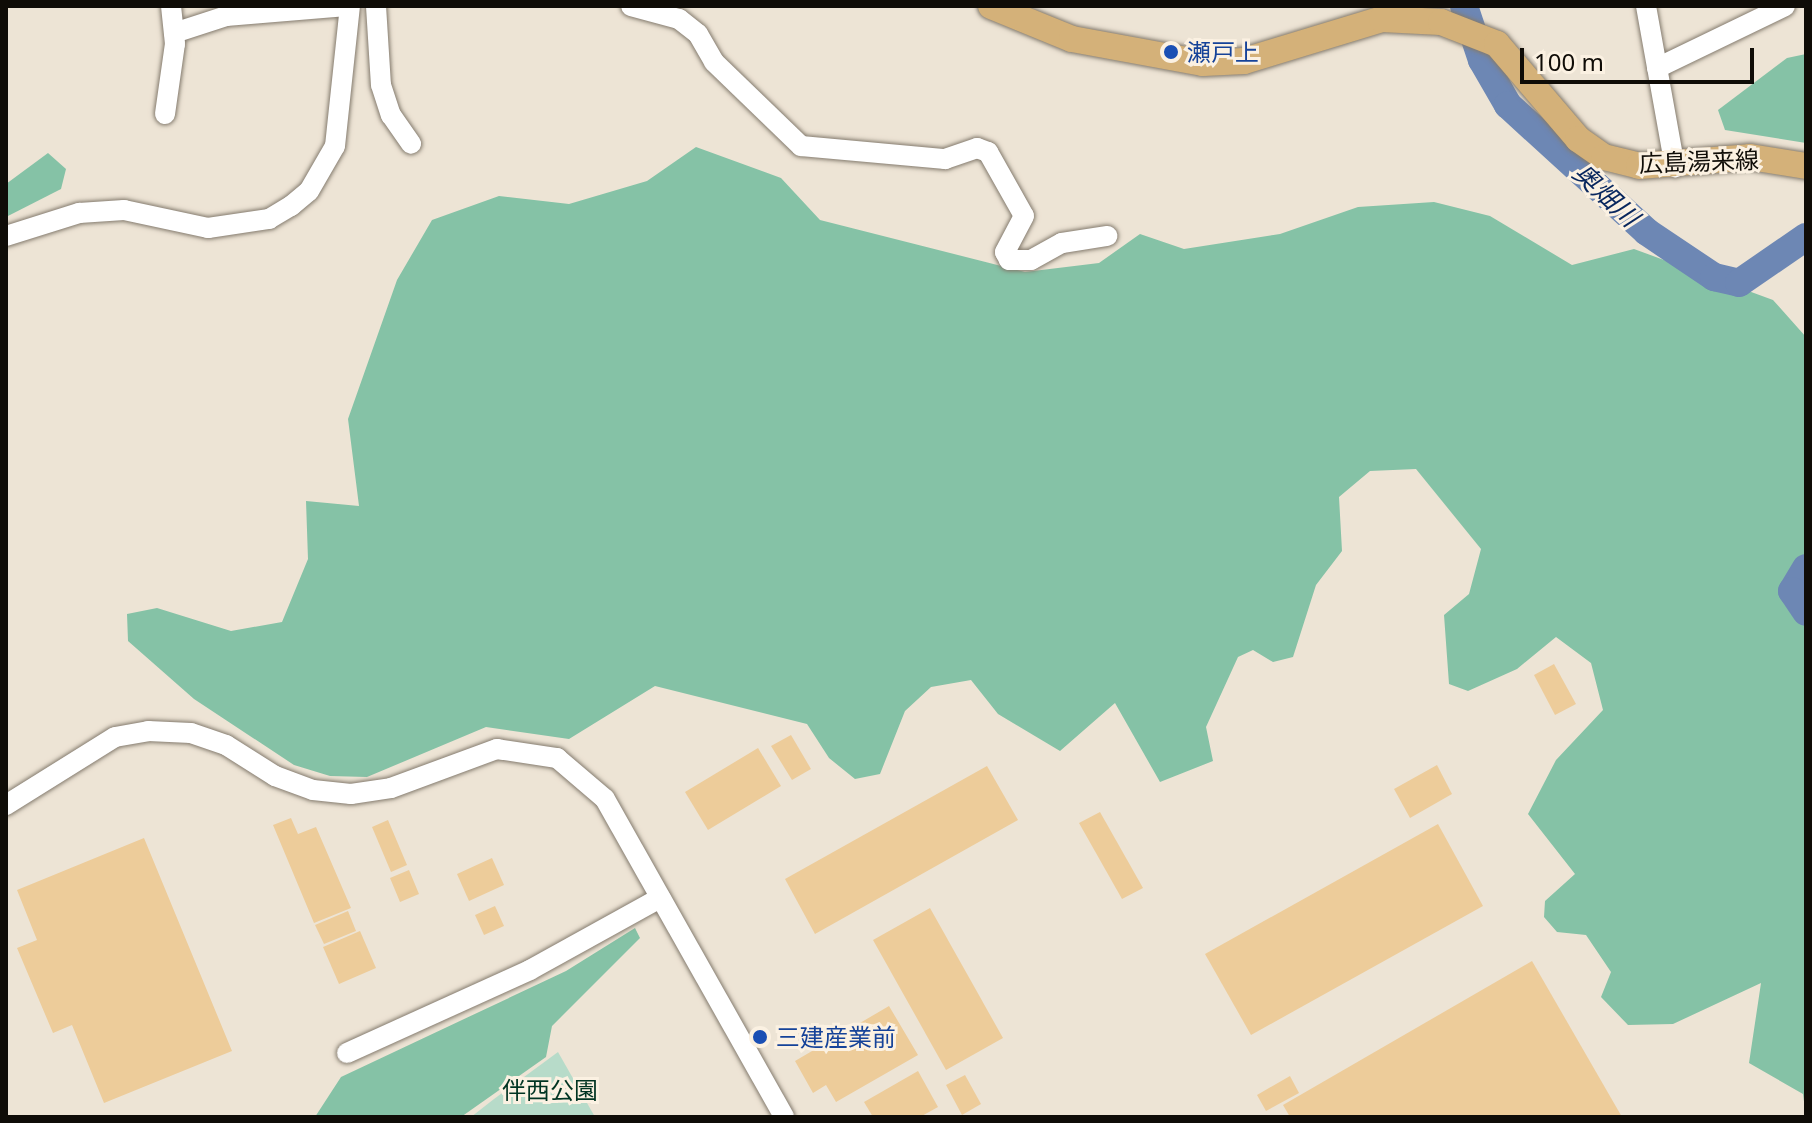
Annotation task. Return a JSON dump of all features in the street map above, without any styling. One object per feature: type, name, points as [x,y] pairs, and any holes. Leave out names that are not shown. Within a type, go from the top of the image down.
[{"type":"main road","name":"広島湯来線","points":[[991,6],[1072,39],[1203,63],[1244,61],[1382,19],[1441,22],[1489,39],[1514,58],[1578,139],[1604,157],[1675,167],[1750,157],[1806,166]]},
{"type":"street","points":[[165,114],[174,33],[171,6]]},
{"type":"street","points":[[6,236],[79,213],[124,210],[208,228],[269,219],[309,191],[335,146],[349,6],[226,16],[174,33]]},
{"type":"street","points":[[376,6],[381,85],[391,115],[411,144]]},
{"type":"street","points":[[631,6],[679,19],[698,34],[714,62],[801,146],[945,159],[977,148],[988,152],[1024,216],[1005,252],[1009,260],[1031,260],[1062,243],[1107,236]]},
{"type":"street","points":[[1646,6],[1675,167]]},
{"type":"street","points":[[1657,68],[1785,6]]},
{"type":"street","points":[[6,805],[115,737],[148,731],[191,733],[226,745],[275,776],[313,790],[351,794],[391,788],[497,749],[525,749],[557,758],[589,779],[784,1117]]},
{"type":"street","points":[[347,1053],[530,970],[660,898]]},
{"type":"green space","points":[[1806,54],[1806,143],[1725,130],[1718,110],[1787,58]]},
{"type":"green space","points":[[696,147],[781,178],[820,220],[1025,272],[1099,263],[1140,234],[1184,249],[1280,234],[1358,207],[1434,202],[1490,216],[1572,265],[1634,249],[1773,300],[1806,337],[1806,557],[1792,611],[1806,625],[1806,1117],[1803,1094],[1749,1063],[1761,983],[1673,1024],[1628,1025],[1601,997],[1611,972],[1586,935],[1557,932],[1544,917],[1545,901],[1575,874],[1528,814],[1556,760],[1603,710],[1591,663],[1556,637],[1517,669],[1468,691],[1449,684],[1444,615],[1469,594],[1481,549],[1416,469],[1370,471],[1339,497],[1342,551],[1316,585],[1293,657],[1273,662],[1253,650],[1238,657],[1206,727],[1213,761],[1160,782],[1115,703],[1060,751],[998,714],[971,680],[931,687],[905,711],[880,774],[855,779],[829,758],[807,724],[655,686],[569,739],[486,727],[367,777],[330,776],[294,765],[194,699],[128,641],[127,614],[157,608],[231,631],[282,622],[308,559],[306,501],[359,506],[348,419],[397,280],[432,220],[499,196],[569,204],[647,181]]},
{"type":"green space","points":[[48,153],[66,169],[61,189],[6,217],[6,184]]},
{"type":"green space","points":[[635,928],[640,938],[552,1026],[546,1057],[461,1117],[315,1117],[341,1077],[566,971]]},
{"type":"green space","name":"伴西公園","points":[[558,1052],[595,1117],[471,1117],[494,1099]]},
{"type":"building","points":[[1554,664],[1576,704],[1555,715],[1534,675]]},
{"type":"building","points":[[791,735],[811,769],[792,780],[771,746]]},
{"type":"building","points":[[758,748],[781,786],[708,830],[685,792]]},
{"type":"building","points":[[1437,765],[1452,794],[1410,818],[1394,789]]},
{"type":"building","points":[[987,766],[1018,820],[815,934],[785,879]]},
{"type":"building","points":[[1100,812],[1143,888],[1122,899],[1079,823]]},
{"type":"building","points":[[291,818],[298,834],[316,827],[351,908],[314,923],[273,825]]},
{"type":"building","points":[[388,820],[407,865],[391,872],[372,827]]},
{"type":"building","points":[[1438,824],[1483,906],[1251,1035],[1205,954]]},
{"type":"building","points":[[144,838],[232,1051],[104,1103],[72,1025],[53,1033],[17,948],[37,940],[17,890]]},
{"type":"building","points":[[492,858],[504,885],[469,901],[457,874]]},
{"type":"building","points":[[409,870],[419,894],[400,902],[390,878]]},
{"type":"building","points":[[495,906],[504,926],[484,935],[475,915]]},
{"type":"building","points":[[930,908],[1003,1038],[946,1070],[873,940]]},
{"type":"building","points":[[348,911],[356,931],[324,944],[315,925]]},
{"type":"building","points":[[360,931],[376,968],[339,984],[323,947]]},
{"type":"building","points":[[1532,961],[1622,1117],[1290,1117],[1283,1105]]},
{"type":"building","points":[[889,1006],[918,1055],[836,1102],[826,1085],[813,1093],[795,1061]]},
{"type":"building","points":[[918,1071],[938,1107],[920,1117],[873,1117],[864,1102]]},
{"type":"building","points":[[965,1075],[981,1104],[962,1115],[946,1085]]},
{"type":"building","points":[[1290,1076],[1299,1093],[1266,1111],[1257,1095]]},
{"type":"waterway","name":"奥畑川","points":[[1464,6],[1482,60],[1508,105],[1647,232],[1714,277],[1739,283],[1806,237]]},
{"type":"waterway","name":"奥畑川","points":[[1806,568],[1792,591],[1806,612]]},
{"type":"place","name":"瀬戸上","points":[[1171,52]]},
{"type":"place","name":"三建産業前","points":[[760,1037]]}]
